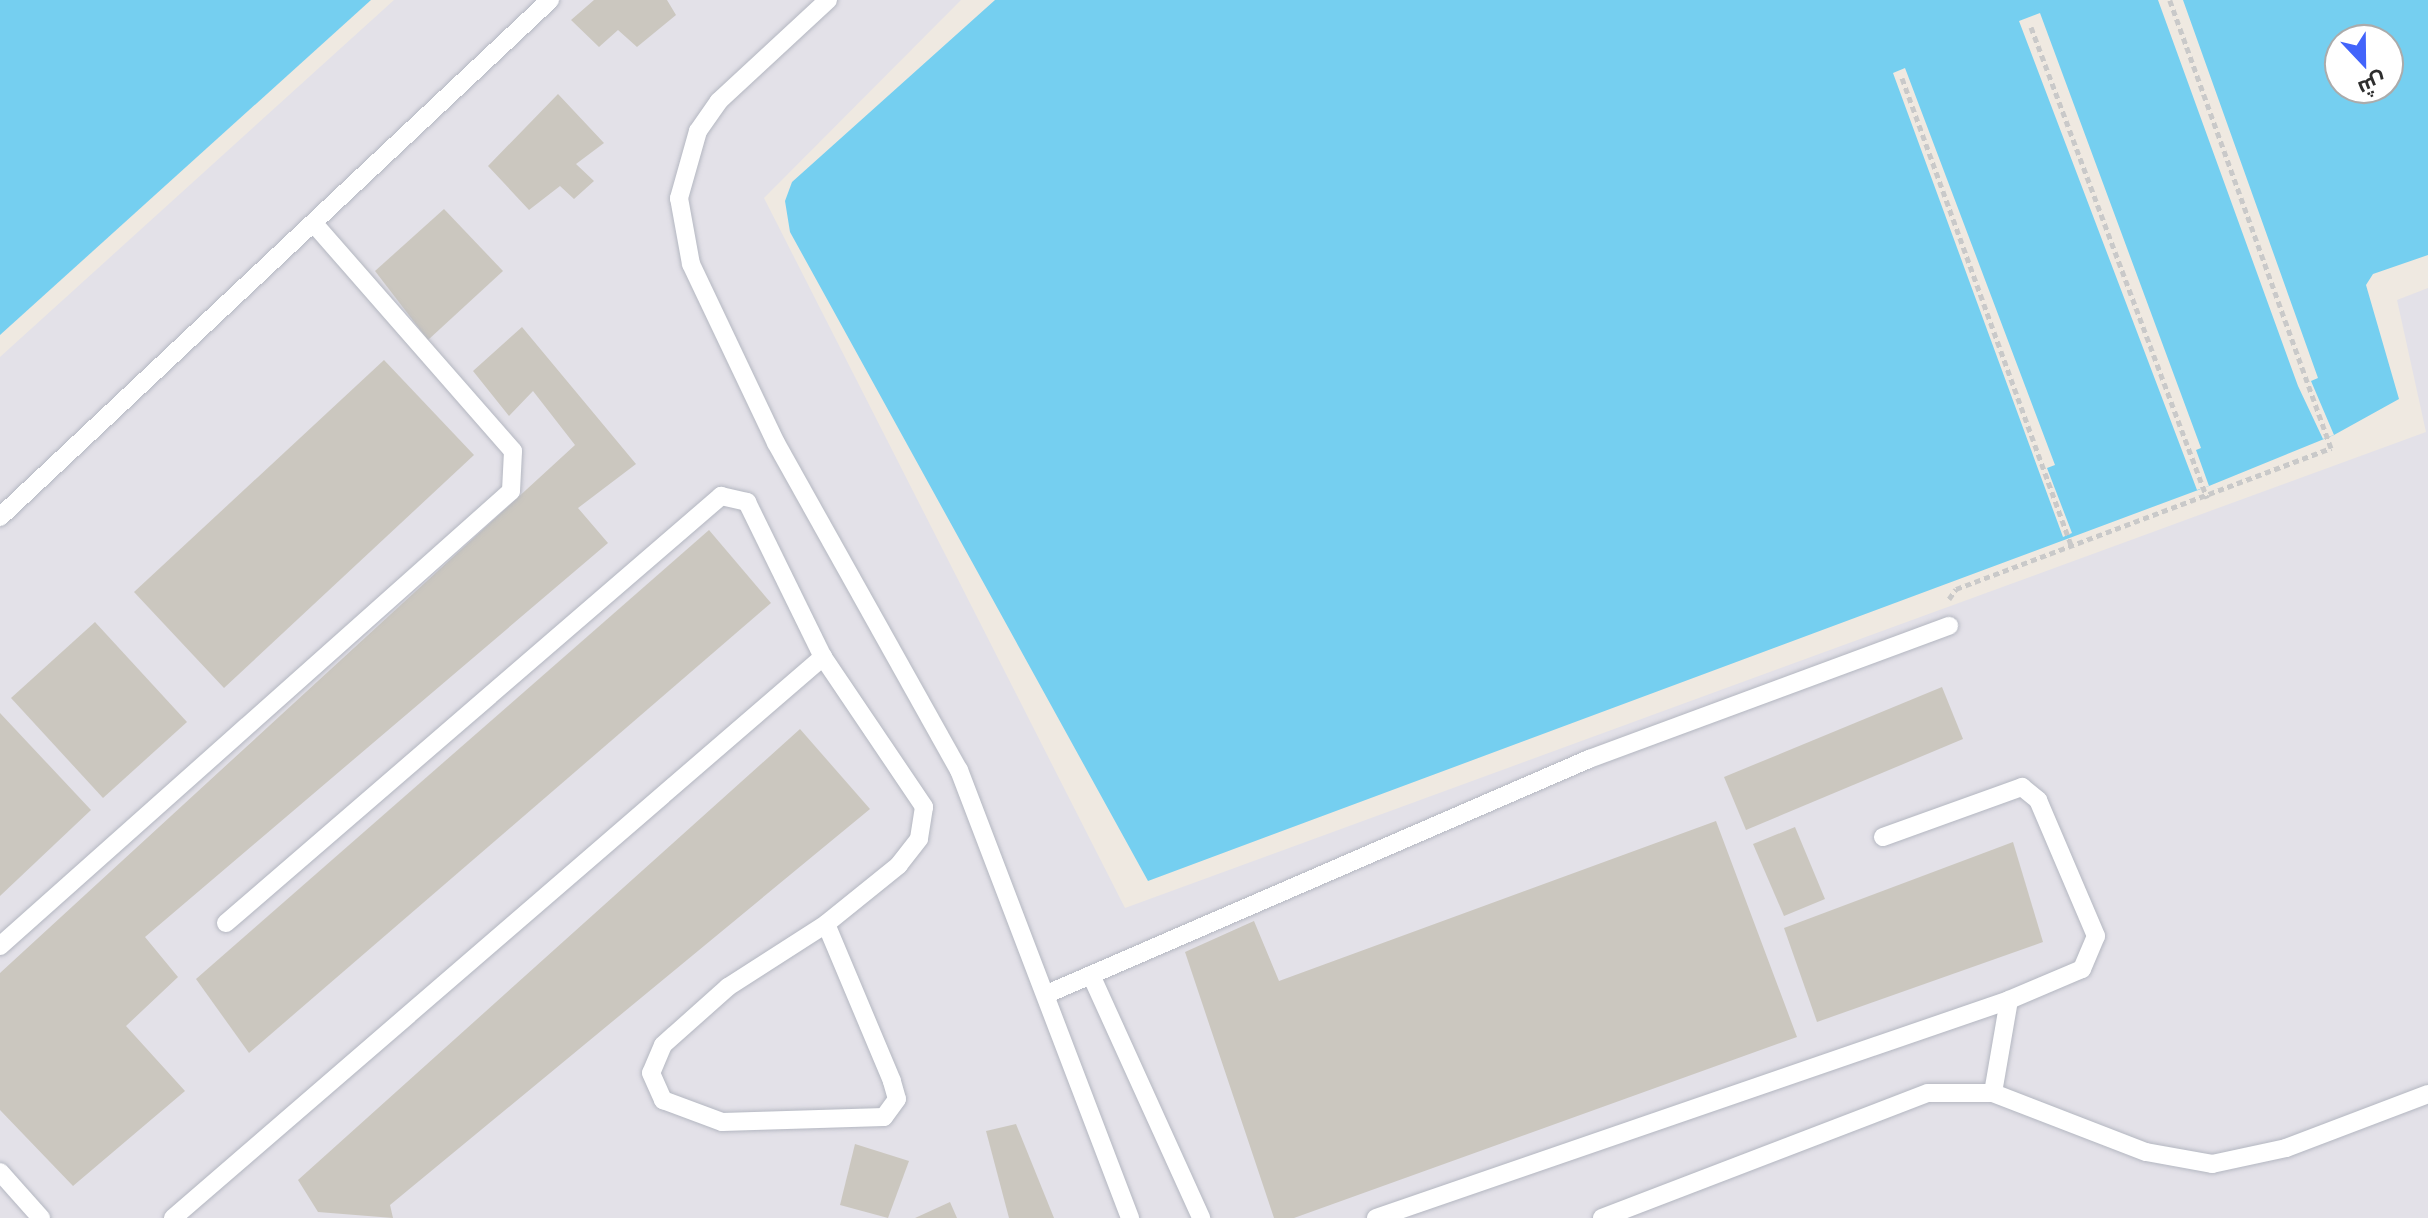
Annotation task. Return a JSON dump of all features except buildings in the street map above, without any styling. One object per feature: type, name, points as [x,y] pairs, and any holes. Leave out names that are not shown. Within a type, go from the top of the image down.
[{"type":"lane","points":[[0,517],[550,0]]},
{"type":"lane","points":[[828,0],[719,101],[698,131],[684,163],[682,228],[704,298],[776,443],[959,770],[1130,1218]]},
{"type":"lane","points":[[0,946],[511,491],[513,451],[314,224]]},
{"type":"lane","points":[[226,923],[721,496],[747,502],[823,657],[924,807],[919,839],[899,865],[826,924],[728,987],[663,1045],[651,1073],[663,1100],[722,1122],[884,1117],[897,1099],[892,1081],[826,924]]},
{"type":"lane","points":[[1047,994],[1589,759],[1949,626]]},
{"type":"lane","points":[[173,1218],[823,657]]},
{"type":"lane","points":[[1376,1218],[2009,1000],[2082,969],[2096,936],[2038,800],[2022,787],[1883,837]]},
{"type":"lane","points":[[1091,975],[1201,1218]]},
{"type":"lane","points":[[1993,1093],[2009,1000]]},
{"type":"lane","points":[[1602,1218],[1928,1093],[1993,1093],[2146,1152],[2212,1164],[2286,1148],[2428,1094]]},
{"type":"lane","points":[[0,1172],[41,1218]]},
{"type":"path","points":[[1949,626],[1956,619],[1948,597],[1956,589],[2207,498],[2331,448],[2170,0]]},
{"type":"path","points":[[2031,27],[2207,498]]},
{"type":"path","points":[[1902,78],[2071,546]]},
{"type":"shaded area","points":[[394,0],[961,0],[764,198],[1125,908],[2426,432],[2397,300],[2428,288],[2428,1218],[0,1218],[0,357]]},
{"type":"water","points":[[0,0],[371,0],[0,335]]},
{"type":"water","points":[[995,0],[2428,0],[2428,255],[2373,274],[2366,285],[2399,399],[2334,435],[2209,486],[1148,881],[790,232],[785,201],[792,182]]},
{"type":"pier","points":[[2158,0],[2183,0],[2318,378],[2311,381],[2334,435],[2323,439],[2298,386]]},
{"type":"pier","points":[[2040,13],[2201,448],[2196,450],[2209,486],[2197,490],[2019,21]]},
{"type":"pier","points":[[1905,68],[2055,465],[2047,468],[2072,533],[2063,537],[1893,73]]}]
